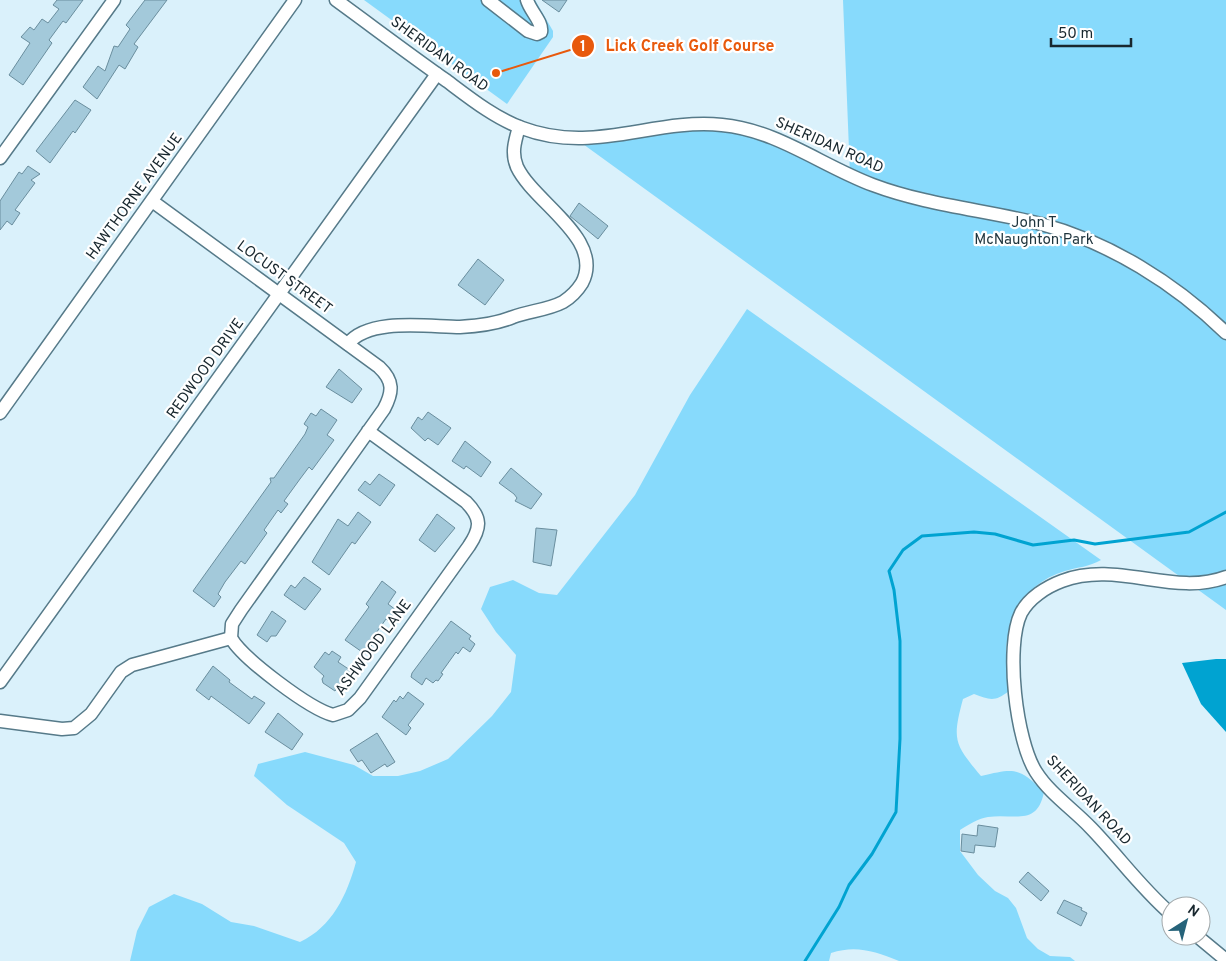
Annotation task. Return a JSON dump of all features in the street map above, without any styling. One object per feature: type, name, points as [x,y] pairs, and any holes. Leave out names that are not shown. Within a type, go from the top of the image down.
[{"type":"street","points":[[0,158],[114,0]]},
{"type":"street","name":"HAWTHORNE AVENUE","points":[[0,413],[295,0]]},
{"type":"street","name":"SHERIDAN ROAD","points":[[336,0],[487,110],[519,127],[544,134],[576,139],[600,139],[684,124],[721,125],[747,129],[782,141],[837,170],[873,185],[907,195],[1044,225],[1099,246],[1170,287],[1207,314],[1226,333]]},
{"type":"street","points":[[488,0],[528,31],[537,34],[542,29],[529,8],[527,0]]},
{"type":"street","name":"REDWOOD DRIVE","points":[[0,682],[437,74]]},
{"type":"street","points":[[348,344],[354,337],[369,330],[421,324],[462,327],[501,322],[529,311],[555,305],[575,293],[584,278],[586,269],[584,250],[571,228],[544,203],[517,166],[513,150],[519,127]]},
{"type":"street","name":"LOCUST STREET","points":[[152,201],[384,372],[392,385],[387,403],[368,431]]},
{"type":"street","points":[[0,721],[62,729],[74,728],[91,714],[122,672],[132,665],[231,638],[232,624],[241,610],[368,431]]},
{"type":"street","name":"ASHWOOD LANE","points":[[231,638],[246,658],[314,706],[333,715],[342,713],[360,698],[474,539],[480,522],[472,508],[368,431]]},
{"type":"street","name":"SHERIDAN ROAD","points":[[1161,904],[1135,879],[1090,827],[1048,787],[1032,764],[1022,740],[1016,702],[1015,631],[1022,612],[1029,602],[1046,588],[1070,578],[1114,573],[1192,583],[1207,582],[1226,577]]},
{"type":"street","points":[[1209,946],[1226,960]]},
{"type":"green space","points":[[364,0],[535,0],[553,31],[553,37],[507,104]]},
{"type":"green space","name":"John T McNaughton Park","points":[[843,0],[1226,0],[1226,610],[576,139],[721,125],[850,175]]},
{"type":"green space","points":[[747,309],[1101,560],[1051,576],[1029,593],[1014,615],[1007,642],[1006,657],[1009,691],[1000,697],[992,699],[974,694],[963,699],[957,724],[958,741],[961,748],[981,776],[1009,771],[1016,772],[1028,778],[1044,792],[1041,803],[1030,814],[1015,817],[998,816],[985,818],[960,830],[960,851],[978,875],[995,891],[1008,898],[1016,908],[1027,938],[1038,949],[1050,956],[1070,957],[1075,961],[899,961],[865,950],[849,949],[831,953],[829,961],[130,961],[137,931],[149,907],[174,894],[202,904],[231,922],[254,926],[300,942],[321,928],[337,909],[343,898],[356,862],[344,843],[287,805],[254,776],[258,764],[305,752],[354,765],[373,776],[398,776],[420,771],[448,759],[492,716],[511,692],[516,655],[496,632],[481,609],[490,587],[513,580],[539,593],[557,595],[635,495],[690,395]]},
{"type":"shaded area","points":[[1226,659],[1226,732],[1201,704],[1182,663]]},
{"type":"building","points":[[57,0],[83,0],[66,23],[63,21],[49,40],[52,43],[23,85],[9,75],[30,43],[21,37],[30,27],[34,30],[42,19],[48,23],[59,9],[53,5]]},
{"type":"building","points":[[145,0],[167,0],[134,44],[138,47],[125,69],[119,65],[97,99],[83,87],[98,66],[105,71],[114,46],[118,47],[130,29],[126,25]]},
{"type":"building","points":[[542,0],[567,0],[559,12]]},
{"type":"building","points":[[75,100],[91,110],[50,163],[36,151]]},
{"type":"building","points":[[28,166],[40,174],[31,180],[35,183],[15,210],[20,213],[12,225],[7,221],[0,230],[0,201],[19,172],[22,174]]},
{"type":"building","points":[[579,203],[608,226],[598,239],[570,216]]},
{"type":"building","points":[[478,259],[504,280],[485,305],[458,285]]},
{"type":"building","points":[[339,369],[362,389],[352,403],[326,387]]},
{"type":"building","points":[[321,409],[337,420],[327,435],[334,440],[312,470],[309,467],[284,501],[288,504],[281,513],[278,510],[264,530],[267,533],[245,564],[241,561],[225,582],[218,594],[221,597],[214,607],[193,591],[271,482],[270,478],[274,478],[305,434],[308,427],[304,424],[311,413],[316,416]]},
{"type":"building","points":[[428,412],[451,428],[438,445],[428,438],[425,441],[411,428],[418,417],[422,420]]},
{"type":"building","points":[[465,441],[491,462],[481,477],[466,466],[464,469],[452,461]]},
{"type":"building","points":[[511,468],[542,494],[531,509],[515,501],[517,498],[514,494],[499,483]]},
{"type":"building","points":[[379,474],[395,485],[380,506],[358,490],[365,481],[370,485]]},
{"type":"building","points":[[358,512],[371,522],[355,544],[352,542],[329,575],[312,562],[338,519],[348,526]]},
{"type":"building","points":[[437,514],[455,528],[435,552],[419,540]]},
{"type":"building","points":[[536,528],[557,530],[551,566],[533,562]]},
{"type":"building","points":[[304,577],[321,589],[305,610],[284,595],[291,585],[295,588]]},
{"type":"building","points":[[382,581],[396,592],[388,604],[396,610],[388,621],[386,619],[369,643],[372,645],[365,654],[345,640],[369,607],[366,604]]},
{"type":"building","points":[[272,611],[286,621],[276,636],[271,636],[267,642],[257,635]]},
{"type":"building","points":[[451,621],[471,636],[469,639],[475,644],[470,652],[463,647],[458,654],[456,652],[441,673],[443,674],[438,681],[436,680],[433,683],[426,678],[422,685],[411,677],[412,673]]},
{"type":"building","points":[[332,651],[341,657],[338,662],[350,670],[335,691],[323,683],[322,679],[324,676],[314,667],[325,652],[329,655]]},
{"type":"building","points":[[213,666],[230,680],[229,682],[252,699],[254,696],[265,703],[249,724],[211,696],[209,700],[196,690]]},
{"type":"building","points":[[408,692],[424,704],[408,725],[411,728],[406,735],[382,717],[394,700],[396,702],[400,696],[403,699]]},
{"type":"building","points":[[278,713],[303,734],[292,750],[265,732]]},
{"type":"building","points":[[377,733],[395,762],[387,767],[385,764],[371,773],[362,760],[358,762],[350,750]]},
{"type":"building","points":[[978,825],[998,828],[995,847],[975,845],[974,853],[961,851],[962,834],[977,836]]},
{"type":"building","points":[[1028,872],[1049,891],[1041,901],[1019,882]]},
{"type":"building","points":[[1064,900],[1082,908],[1081,910],[1087,913],[1081,926],[1057,913]]},
{"type":"waterway","points":[[805,961],[839,907],[849,885],[872,854],[896,812],[900,739],[900,641],[894,590],[889,571],[903,550],[922,536],[974,532],[995,534],[1033,545],[1074,540],[1095,544],[1189,532],[1226,512]]},
{"type":"place","name":"Lick Creek Golf Course","points":[[496,73]]}]
